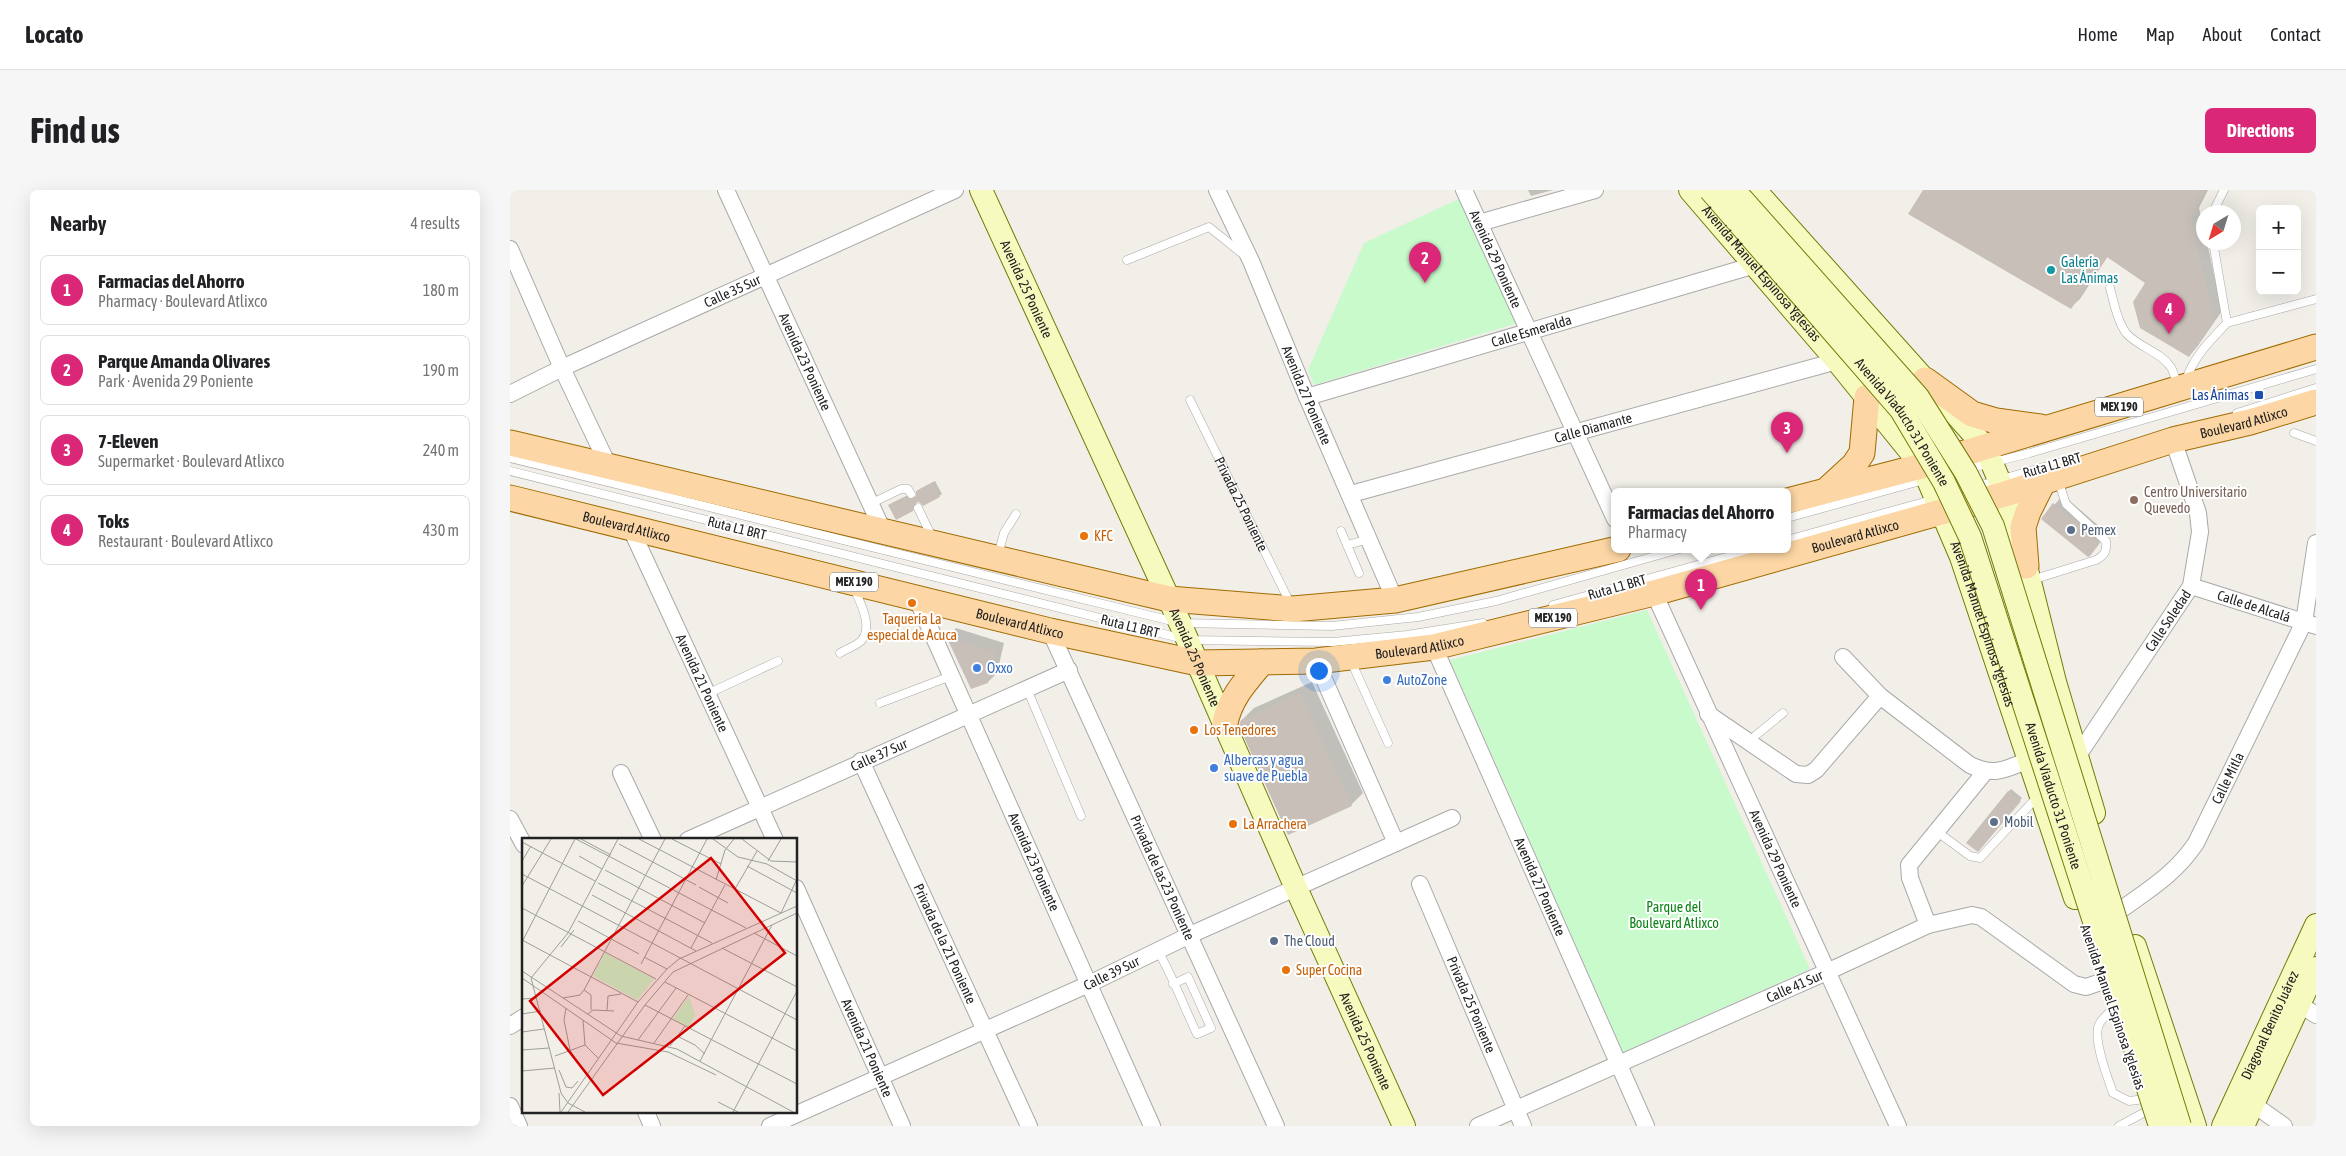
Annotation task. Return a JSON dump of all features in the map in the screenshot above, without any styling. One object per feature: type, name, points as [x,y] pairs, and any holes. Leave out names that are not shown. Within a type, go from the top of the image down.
[{"type":"main road","name":"Avenida 25 Poniente","points":[[980,190],[1184,632],[1296,888],[1404,1126]]},
{"type":"main road","name":"Avenida Manuel Espinosa Yglesias","points":[[1690,190],[1867,397],[1935,486],[1961,557],[2039,794],[2151,1118]]},
{"type":"main road","name":"Avenida Viaducto 31 Poniente","points":[[1710,190],[1901,410],[1944,482],[1970,538],[2151,1118]]},
{"type":"main road","name":"Avenida Viaducto 31 Poniente","points":[[1734,190],[1918,397],[1966,473],[1993,526],[2180,1126]]},
{"type":"main road","points":[[1756,190],[1925,380],[1995,471],[2028,573],[2055,682],[2122,909],[2195,1126]]},
{"type":"main road","points":[[1837,361],[1888,338]]},
{"type":"main road","name":"Boulevard Atlixco","points":[[1791,500],[1827,490],[1935,486],[1995,471],[2048,428],[2316,348]]},
{"type":"main road","points":[[1925,380],[1972,414],[1996,421],[2048,428]]},
{"type":"main road","points":[[1827,490],[1854,465],[1862,453],[1867,397]]},
{"type":"main road","name":"Boulevard Atlixco","points":[[1791,541],[1935,486],[1995,471],[2050,479],[2172,434],[2250,422],[2316,402]]},
{"type":"main road","points":[[510,443],[937,546],[1169,599],[1293,609],[1395,600],[1611,551]]},
{"type":"main road","points":[[2028,573],[2023,527],[2028,512],[2050,479]]},
{"type":"main road","name":"Boulevard Atlixco","points":[[510,498],[1050,630],[1198,663],[1316,661],[1434,647],[1654,593],[1759,553]]},
{"type":"main road","points":[[1225,723],[1227,710],[1239,688],[1262,662]]},
{"type":"main road","points":[[2008,698],[2055,682]]},
{"type":"main road","name":"Diagonal Benito Juárez","points":[[2232,1121],[2316,925]]},
{"type":"main road","name":"Diagonal Benito Juárez","points":[[2232,1121],[2253,1104],[2307,1010],[2316,968]]},
{"type":"main road","points":[[2187,1099],[2213,1118],[2232,1121]]},
{"type":"street","name":"Avenida 23 Poniente","points":[[726,190],[884,533]]},
{"type":"street","name":"Calle 35 Sur","points":[[510,394],[562,368],[955,190]]},
{"type":"street","name":"Avenida 27 Poniente","points":[[1217,190],[1251,261],[1307,397],[1351,494],[1395,600]]},
{"type":"street","name":"Avenida 29 Poniente","points":[[1464,190],[1611,511]]},
{"type":"street","points":[[1479,223],[1574,193],[1595,190]]},
{"type":"street","points":[[510,249],[562,368],[609,467]]},
{"type":"street","name":"Calle Esmeralda","points":[[1307,397],[1755,265]]},
{"type":"street","name":"Calle Diamante","points":[[1351,494],[1576,434],[1837,361]]},
{"type":"street","name":"Calle Soledad","points":[[2077,757],[2191,586],[2200,532],[2198,512],[2172,434]]},
{"type":"street","name":"Avenida 21 Poniente","points":[[630,527],[774,838]]},
{"type":"street","name":"Calle Mitla","points":[[2122,909],[2173,873],[2186,859],[2196,843],[2310,624],[2316,543]]},
{"type":"street","name":"Calle de Alcalá","points":[[2191,586],[2310,624]]},
{"type":"street","name":"Avenida 29 Poniente","points":[[1654,593],[1707,713],[1829,971],[1898,1126]]},
{"type":"street","name":"Avenida 23 Poniente","points":[[916,597],[1152,1126]]},
{"type":"street","name":"Privada de las 23 Poniente","points":[[1050,630],[1276,1126]]},
{"type":"street","name":"Avenida 27 Poniente","points":[[1434,647],[1646,1126]]},
{"type":"street","points":[[1843,657],[1880,696],[1970,765],[1985,772],[2002,770],[2029,760]]},
{"type":"street","points":[[1316,661],[1396,843]]},
{"type":"street","name":"Calle 37 Sur","points":[[692,838],[861,761],[969,716],[1069,670]]},
{"type":"street","points":[[1707,713],[1796,774],[1808,775],[1816,770],[1880,696]]},
{"type":"street","name":"Privada de la 21 Poniente","points":[[861,761],[1029,1126]]},
{"type":"street","points":[[1928,925],[1908,871],[1913,859],[1985,772]]},
{"type":"street","points":[[621,773],[652,838]]},
{"type":"street","name":"Calle 39 Sur","points":[[798,1112],[1089,984],[1190,935],[1452,818]]},
{"type":"street","points":[[511,822],[522,842]]},
{"type":"street","name":"Privada 25 Poniente","points":[[1420,884],[1523,1126]]},
{"type":"street","name":"Avenida 21 Poniente","points":[[798,892],[902,1126]]},
{"type":"street","name":"Calle 41 Sur","points":[[1478,1126],[1829,971],[1928,925],[1972,915],[1981,917],[2074,984],[2086,987],[2104,981]]},
{"type":"street","points":[[510,1026],[522,1018]]},
{"type":"street","points":[[2253,1104],[2284,1126]]},
{"type":"street","points":[[510,1106],[519,1126]]},
{"type":"street","points":[[647,1114],[652,1126]]},
{"type":"street","name":"Calle 39 Sur","points":[[774,1122],[793,1114]]},
{"type":"lane","points":[[2216,205],[2224,190]]},
{"type":"lane","points":[[1128,260],[1209,227],[1251,261]]},
{"type":"lane","points":[[2214,250],[2228,323]]},
{"type":"lane","points":[[2110,288],[2119,320],[2126,333],[2136,342],[2160,356],[2171,367],[2181,388]]},
{"type":"lane","points":[[2181,388],[2191,365],[2201,350],[2228,323],[2316,299]]},
{"type":"lane","name":"Ruta L1 BRT","points":[[1995,471],[2316,369]]},
{"type":"lane","points":[[2224,417],[2316,388]]},
{"type":"lane","name":"Privada 25 Poniente","points":[[1190,400],[1293,609]]},
{"type":"lane","points":[[2294,433],[2316,441]]},
{"type":"lane","name":"Ruta L1 BRT","points":[[1955,472],[1995,471],[2081,457]]},
{"type":"lane","name":"Ruta L1 BRT","points":[[510,458],[1184,632],[1332,626],[1418,617],[1496,601],[1666,553]]},
{"type":"lane","name":"Ruta L1 BRT","points":[[510,471],[1184,632],[1332,642],[1407,635],[1489,622]]},
{"type":"lane","points":[[2028,573],[2096,560],[2104,555],[2107,549],[2106,541],[2066,504],[2050,479]]},
{"type":"lane","points":[[1791,517],[1935,486]]},
{"type":"lane","points":[[1791,539],[1935,486]]},
{"type":"lane","points":[[870,504],[901,489],[908,489],[911,494]]},
{"type":"lane","points":[[918,508],[937,546]]},
{"type":"lane","points":[[997,559],[1004,533],[1016,514]]},
{"type":"lane","points":[[1341,531],[1359,572]]},
{"type":"lane","points":[[1348,545],[1369,539]]},
{"type":"lane","name":"Ruta L1 BRT","points":[[1546,607],[1741,553]]},
{"type":"lane","points":[[840,653],[860,642],[867,634],[862,609],[852,581]]},
{"type":"lane","points":[[1349,657],[1388,742]]},
{"type":"lane","points":[[708,694],[778,661]]},
{"type":"lane","points":[[880,703],[951,676]]},
{"type":"lane","points":[[1028,689],[1081,816]]},
{"type":"lane","points":[[1748,741],[1783,713]]},
{"type":"lane","points":[[1936,831],[1970,856],[1980,858],[2039,794]]},
{"type":"lane","points":[[1158,951],[1167,966],[1173,984],[1197,1034],[1211,1028],[1188,977],[1173,984]]},
{"type":"lane","points":[[2120,1126],[2151,1118]]},
{"type":"green space","points":[[1463,197],[1521,322],[1314,385],[1308,370],[1364,243]]},
{"type":"green space","name":"Parque del Boulevard Atlixco","points":[[1647,610],[1810,969],[1623,1052],[1450,660]]},
{"type":"building","name":"Galería Las Ánimas","points":[[1923,190],[2206,190],[2191,217],[2196,239],[2196,250],[2198,250],[2214,320],[2189,357],[2140,328],[2133,302],[2145,283],[2107,257],[2071,309],[1908,214]]},
{"type":"building","points":[[933,482],[940,497],[923,506],[919,502],[915,503],[913,511],[896,520],[888,505],[906,496],[913,499],[916,496],[916,491]]},
{"type":"building","name":"Pemex","points":[[2053,503],[2100,543],[2090,556],[2088,557],[2041,519]]},
{"type":"building","name":"Oxxo","points":[[946,636],[996,652],[988,683],[971,689]]},
{"type":"building","points":[[1300,693],[1352,806],[1288,835],[1239,726],[1241,720]]},
{"type":"building","name":"Mobil","points":[[2008,791],[2021,801],[1978,852],[1966,843]]},
{"type":"place","name":"Galería Las Ánimas","points":[[2051,270]]},
{"type":"place","name":"Parque Amanda Olivares","points":[[1425,283]]},
{"type":"place","name":"Toks","points":[[2169,334]]},
{"type":"place","name":"Las Ánimas","points":[[2259,395]]},
{"type":"place","name":"7-Eleven","points":[[1787,453]]},
{"type":"place","name":"Centro Universitario Quevedo","points":[[2134,500]]},
{"type":"place","name":"Pemex","points":[[2071,530]]},
{"type":"place","name":"KFC","points":[[1084,536]]},
{"type":"place","name":"Taquería La especial de Acuca","points":[[912,603]]},
{"type":"place","name":"Farmacias del Ahorro","points":[[1701,610]]},
{"type":"place","name":"Oxxo","points":[[977,668]]},
{"type":"place","name":"AutoZone","points":[[1387,680]]},
{"type":"place","name":"Los Tenedores","points":[[1194,730]]},
{"type":"place","name":"Albercas y agua suave de Puebla","points":[[1214,768]]},
{"type":"place","name":"Mobil","points":[[1994,822]]},
{"type":"place","name":"La Arrachera","points":[[1233,824]]},
{"type":"place","name":"The Cloud","points":[[1274,941]]},
{"type":"place","name":"Super Cocina","points":[[1286,970]]}]
